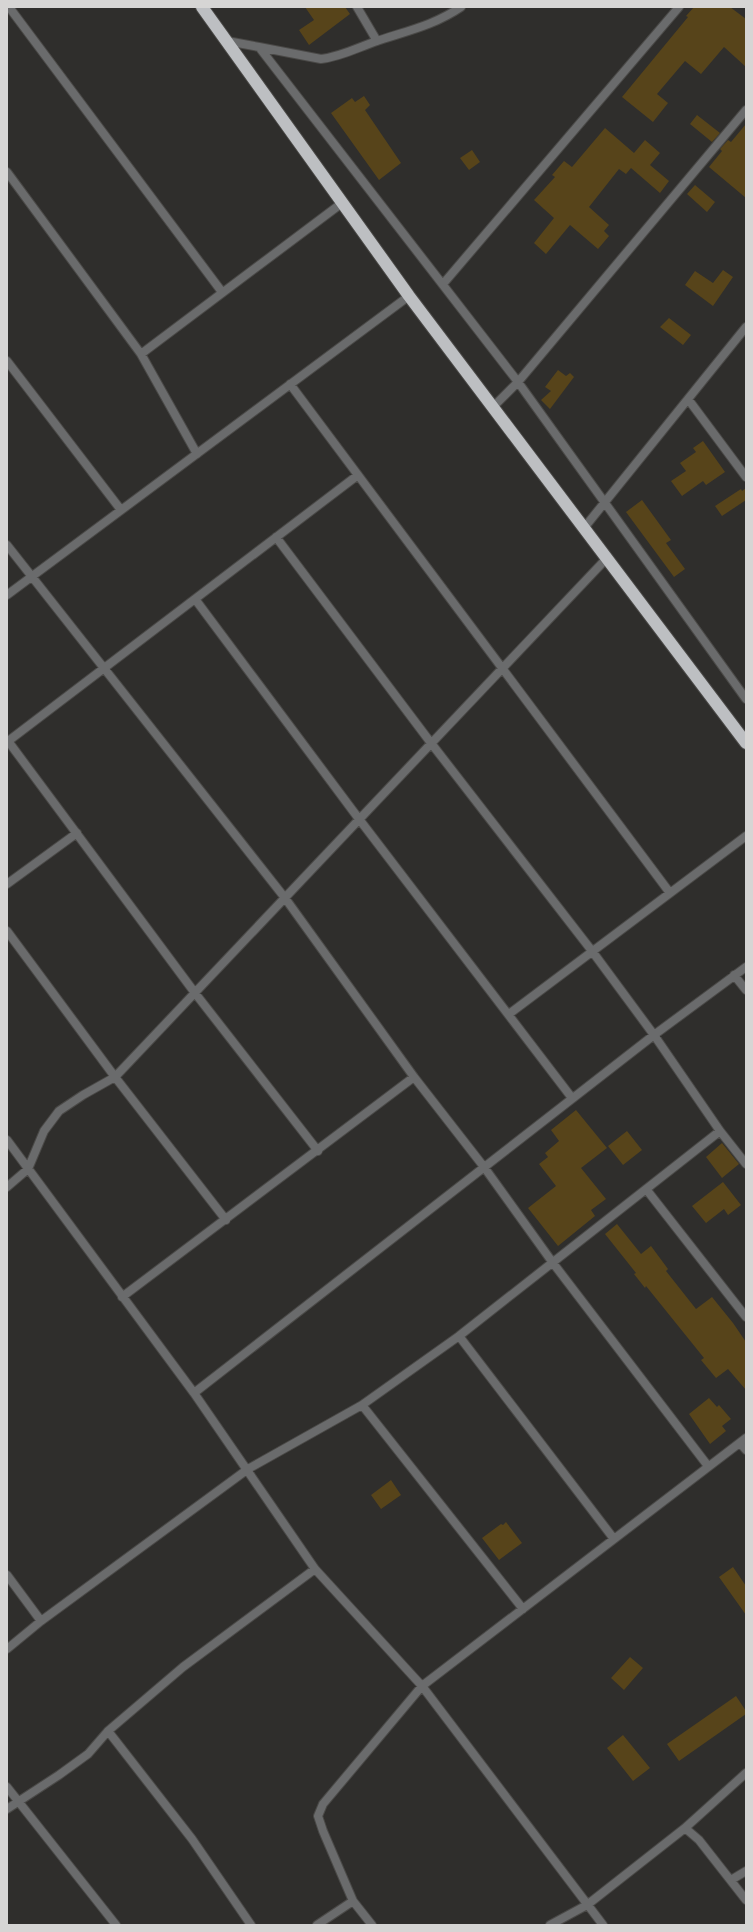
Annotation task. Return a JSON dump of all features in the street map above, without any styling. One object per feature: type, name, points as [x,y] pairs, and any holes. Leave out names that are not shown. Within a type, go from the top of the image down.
[{"type":"highway","points":[[202,7],[410,296],[746,743]]},
{"type":"street","points":[[9,7],[222,292]]},
{"type":"street","points":[[357,7],[377,41]]},
{"type":"street","points":[[227,41],[321,59],[330,58],[377,41],[426,26],[461,7]]},
{"type":"street","points":[[443,284],[679,7]]},
{"type":"street","points":[[259,47],[518,382],[746,699]]},
{"type":"street","points":[[493,407],[518,382],[746,110]]},
{"type":"street","points":[[7,172],[141,354],[197,454]]},
{"type":"street","points":[[141,354],[342,203]]},
{"type":"street","points":[[7,595],[410,296]]},
{"type":"street","points":[[584,528],[746,327]]},
{"type":"street","points":[[7,361],[121,510]]},
{"type":"street","points":[[290,384],[670,892]]},
{"type":"street","points":[[688,400],[746,477]]},
{"type":"street","points":[[318,1151],[195,993],[78,832],[8,741],[358,474]]},
{"type":"street","points":[[276,537],[431,743],[592,952],[654,1035],[720,1131],[746,1164]]},
{"type":"street","points":[[7,545],[285,898],[414,1077],[484,1166],[553,1263],[708,1466]]},
{"type":"street","points":[[7,1187],[28,1169],[44,1131],[59,1111],[115,1077],[606,558]]},
{"type":"street","points":[[195,598],[359,819],[572,1098]]},
{"type":"street","points":[[7,884],[78,832]]},
{"type":"street","points":[[509,1014],[746,836]]},
{"type":"street","points":[[7,931],[115,1077],[226,1220]]},
{"type":"street","points":[[194,1393],[572,1098],[746,967]]},
{"type":"street","points":[[734,975],[746,990]]},
{"type":"street","points":[[122,1297],[318,1151],[414,1077]]},
{"type":"street","points":[[7,1649],[41,1621],[248,1469],[362,1405],[459,1336],[720,1131]]},
{"type":"street","points":[[7,1140],[194,1393],[248,1469],[315,1569],[422,1686],[603,1925]]},
{"type":"street","points":[[646,1189],[746,1317]]},
{"type":"street","points":[[459,1336],[614,1539]]},
{"type":"street","points":[[362,1405],[523,1609]]},
{"type":"street","points":[[372,1925],[354,1901],[318,1816],[323,1804],[422,1686],[743,1440],[746,1450]]},
{"type":"street","points":[[7,1809],[88,1754],[108,1731],[183,1667],[315,1569]]},
{"type":"street","points":[[7,1575],[41,1621]]},
{"type":"street","points":[[108,1731],[192,1839],[251,1925]]},
{"type":"street","points":[[550,1925],[587,1905],[685,1828],[746,1774]]},
{"type":"street","points":[[7,1787],[116,1925]]},
{"type":"street","points":[[685,1828],[699,1840],[746,1900]]},
{"type":"street","points":[[731,1880],[746,1871]]},
{"type":"street","points":[[316,1925],[354,1901]]},
{"type":"building","points":[[305,7],[345,7],[350,14],[309,45],[299,30],[314,20]]},
{"type":"building","points":[[694,7],[730,7],[746,19],[746,67],[724,47],[701,74],[685,61],[657,94],[668,103],[653,122],[622,97],[688,17],[686,16]]},
{"type":"building","points":[[364,96],[370,105],[365,110],[401,163],[379,180],[331,113],[352,98],[355,102]]},
{"type":"building","points":[[697,115],[720,133],[712,142],[690,124]]},
{"type":"building","points":[[746,124],[746,198],[709,167],[722,151],[720,149],[728,140],[731,142]]},
{"type":"building","points":[[605,128],[634,153],[645,140],[660,153],[650,165],[669,181],[660,193],[631,168],[626,174],[619,169],[589,207],[609,225],[604,231],[609,236],[598,249],[570,225],[546,254],[534,243],[554,218],[534,200],[555,177],[552,175],[564,161],[572,167]]},
{"type":"building","points":[[472,150],[480,162],[469,170],[460,158]]},
{"type":"building","points":[[695,185],[715,202],[707,212],[687,194]]},
{"type":"building","points":[[723,270],[733,277],[713,306],[685,285],[695,271],[713,283]]},
{"type":"building","points":[[669,318],[691,335],[683,345],[660,327]]},
{"type":"building","points":[[558,370],[566,376],[570,373],[574,377],[550,409],[541,400],[551,391],[545,387]]},
{"type":"building","points":[[703,441],[725,472],[706,485],[703,481],[682,496],[671,481],[686,471],[680,463],[696,452],[693,448]]},
{"type":"building","points":[[746,488],[746,500],[722,516],[715,506],[741,489],[742,491]]},
{"type":"building","points":[[642,500],[671,540],[666,543],[685,569],[674,577],[626,512]]},
{"type":"building","points":[[576,1110],[607,1148],[581,1168],[606,1199],[591,1210],[595,1216],[558,1246],[528,1208],[556,1186],[539,1164],[548,1157],[545,1153],[559,1141],[551,1130]]},
{"type":"building","points":[[627,1131],[642,1150],[623,1165],[608,1146]]},
{"type":"building","points":[[722,1143],[739,1164],[722,1178],[706,1157]]},
{"type":"building","points":[[723,1182],[741,1205],[728,1215],[724,1209],[706,1223],[692,1206]]},
{"type":"building","points":[[617,1224],[641,1254],[651,1246],[668,1269],[666,1271],[696,1309],[712,1297],[733,1323],[746,1342],[746,1390],[728,1369],[716,1378],[701,1360],[704,1358],[646,1286],[645,1288],[634,1274],[636,1273],[605,1234]]},
{"type":"building","points":[[709,1398],[717,1407],[719,1405],[731,1419],[722,1426],[726,1431],[710,1444],[689,1414]]},
{"type":"building","points":[[391,1480],[401,1495],[381,1509],[371,1495]]},
{"type":"building","points":[[506,1522],[522,1543],[499,1560],[482,1538]]},
{"type":"building","points":[[733,1567],[746,1586],[746,1615],[719,1577]]},
{"type":"building","points":[[630,1657],[643,1668],[624,1690],[611,1678]]},
{"type":"building","points":[[736,1696],[746,1711],[746,1714],[679,1761],[667,1744]]},
{"type":"building","points":[[623,1735],[650,1768],[633,1781],[607,1748]]}]
